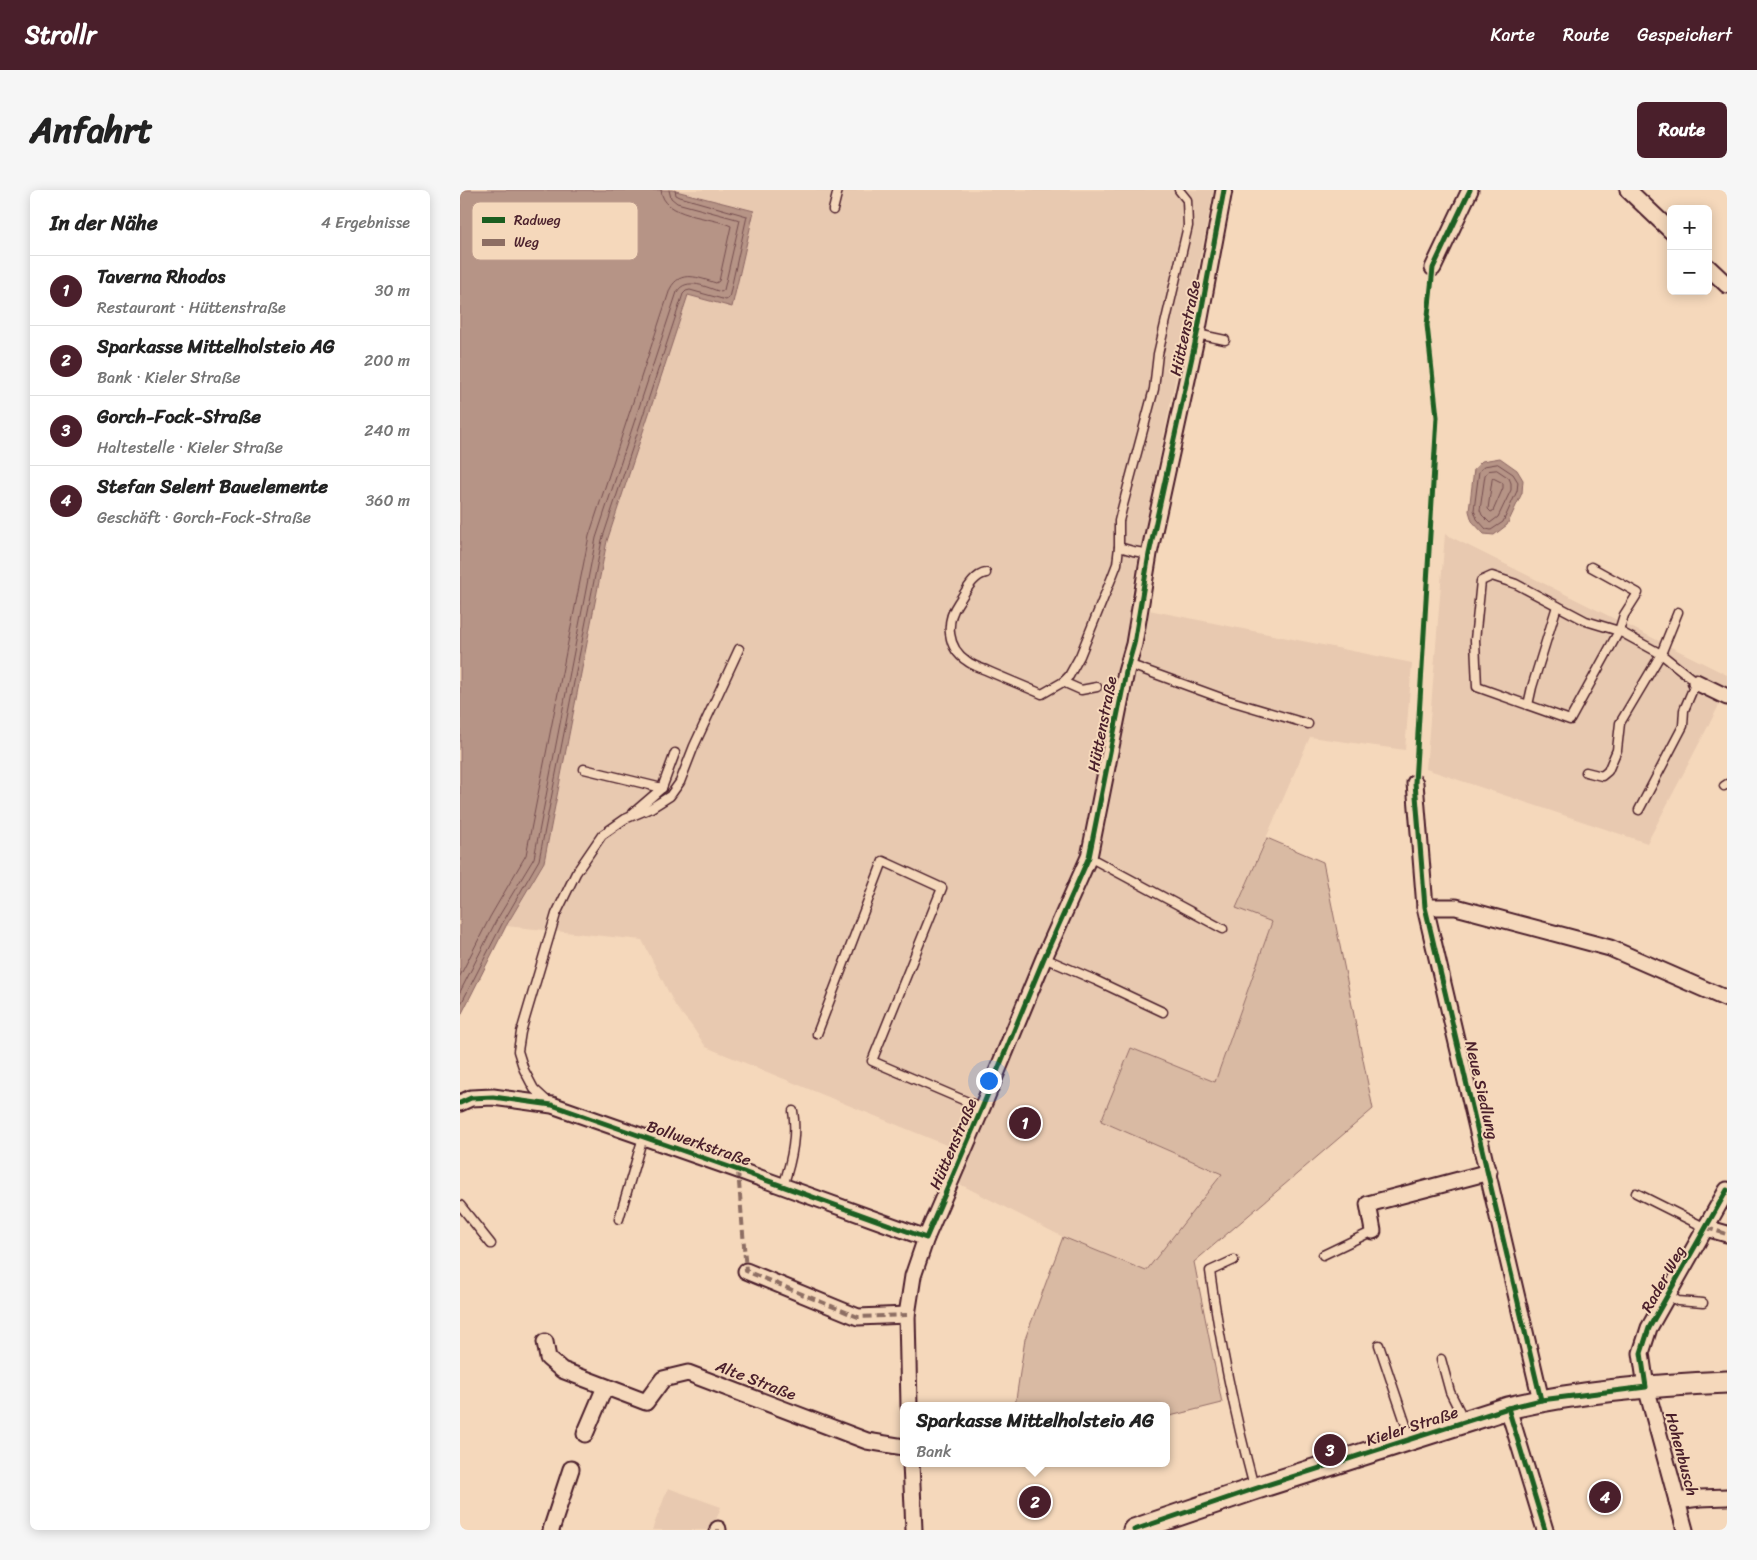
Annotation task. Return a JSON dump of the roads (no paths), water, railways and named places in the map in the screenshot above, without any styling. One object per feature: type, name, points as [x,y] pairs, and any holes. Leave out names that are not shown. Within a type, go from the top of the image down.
[{"type":"main road","name":"Kieler Straße","points":[[1134,1530],[1254,1489],[1508,1408],[1541,1400],[1646,1387],[1727,1382]]},
{"type":"street","name":"Hüttenstraße","points":[[909,1402],[907,1315],[913,1276],[926,1238],[1044,958],[1089,857],[1128,664],[1134,644],[1149,554],[1197,334],[1224,190]]},
{"type":"street","points":[[1433,268],[1470,190]]},
{"type":"street","points":[[1628,190],[1667,227]]},
{"type":"street","points":[[1712,271],[1727,285]]},
{"type":"street","points":[[1696,682],[1727,697]]},
{"type":"street","name":"Neue Siedlung","points":[[1415,784],[1425,907],[1489,1172],[1541,1400]]},
{"type":"street","points":[[1425,907],[1456,907],[1610,948],[1727,999]]},
{"type":"street","name":"Bollwerkstraße","points":[[460,1103],[471,1098],[492,1097],[552,1105],[926,1238]]},
{"type":"street","points":[[1373,1231],[1368,1204],[1489,1172]]},
{"type":"street","name":"Rader Weg","points":[[1646,1387],[1642,1353],[1649,1328],[1727,1190]]},
{"type":"street","points":[[1706,1228],[1727,1234]]},
{"type":"street","points":[[746,1271],[858,1317],[907,1315]]},
{"type":"street","name":"Alte Straße","points":[[545,1342],[548,1358],[562,1370],[646,1402],[664,1379],[688,1373],[867,1441],[900,1446]]},
{"type":"street","points":[[585,1434],[605,1387]]},
{"type":"street","name":"Hohenbusch","points":[[1646,1387],[1685,1530]]},
{"type":"street","points":[[1508,1408],[1545,1530]]},
{"type":"street","points":[[911,1467],[914,1530]]},
{"type":"street","points":[[551,1530],[571,1470]]},
{"type":"street","points":[[1677,1501],[1727,1497]]},
{"type":"lane","points":[[833,210],[838,190]]},
{"type":"lane","points":[[986,573],[980,574],[975,579],[953,610],[950,625],[950,641],[957,653],[967,662],[1042,694],[1064,682],[1080,656],[1116,564],[1123,505],[1154,389],[1158,354],[1188,226],[1187,200],[1179,190]]},
{"type":"lane","points":[[1197,334],[1225,340]]},
{"type":"lane","points":[[1119,547],[1149,554]]},
{"type":"lane","points":[[1591,567],[1638,593],[1624,615],[1619,631],[1570,720],[1477,687],[1475,640],[1481,581],[1492,576],[1516,584],[1586,621],[1619,631],[1661,654],[1696,682],[1684,710],[1682,726],[1638,810]]},
{"type":"lane","points":[[1528,705],[1557,606]]},
{"type":"lane","points":[[1586,772],[1602,776],[1608,771],[1617,750],[1620,722],[1661,654],[1678,612]]},
{"type":"lane","points":[[625,819],[652,808],[670,796],[680,782],[694,746],[739,649]]},
{"type":"lane","points":[[1128,664],[1224,699],[1308,724]]},
{"type":"lane","points":[[1064,682],[1081,690],[1096,687]]},
{"type":"lane","points":[[552,1105],[534,1089],[524,1070],[518,1050],[521,1032],[556,914],[576,873],[602,835],[625,819],[662,788],[675,753]]},
{"type":"lane","points":[[584,769],[662,788]]},
{"type":"lane","points":[[1089,857],[1223,929]]},
{"type":"lane","points":[[817,1034],[883,861],[942,888],[872,1061],[982,1108]]},
{"type":"lane","points":[[1044,958],[1162,1012]]},
{"type":"lane","points":[[783,1186],[788,1171],[796,1124],[794,1112]]},
{"type":"lane","points":[[618,1219],[643,1137]]},
{"type":"lane","points":[[1636,1193],[1706,1228]]},
{"type":"lane","points":[[460,1205],[491,1244]]},
{"type":"lane","points":[[1323,1255],[1373,1231]]},
{"type":"lane","points":[[1234,1260],[1210,1271],[1232,1402],[1254,1489]]},
{"type":"lane","points":[[1668,1294],[1678,1301],[1703,1303]]},
{"type":"lane","points":[[1379,1345],[1411,1439]]},
{"type":"lane","points":[[1441,1359],[1450,1392],[1465,1422]]},
{"type":"water","points":[[460,190],[672,190],[754,211],[732,307],[688,295],[607,541],[544,862],[506,926],[460,1017]]},
{"type":"water","points":[[1500,458],[1517,470],[1523,480],[1522,493],[1507,525],[1494,535],[1484,534],[1472,521],[1469,511],[1474,469],[1482,461]]},
{"type":"place","name":"Taverna Rhodos","points":[[1025,1123]]},
{"type":"place","name":"Gorch-Fock-Straße","points":[[1330,1450]]},
{"type":"place","name":"Stefan Selent Bauelemente","points":[[1605,1497]]},
{"type":"place","name":"Sparkasse Mittelholsteio AG","points":[[1035,1502]]}]
